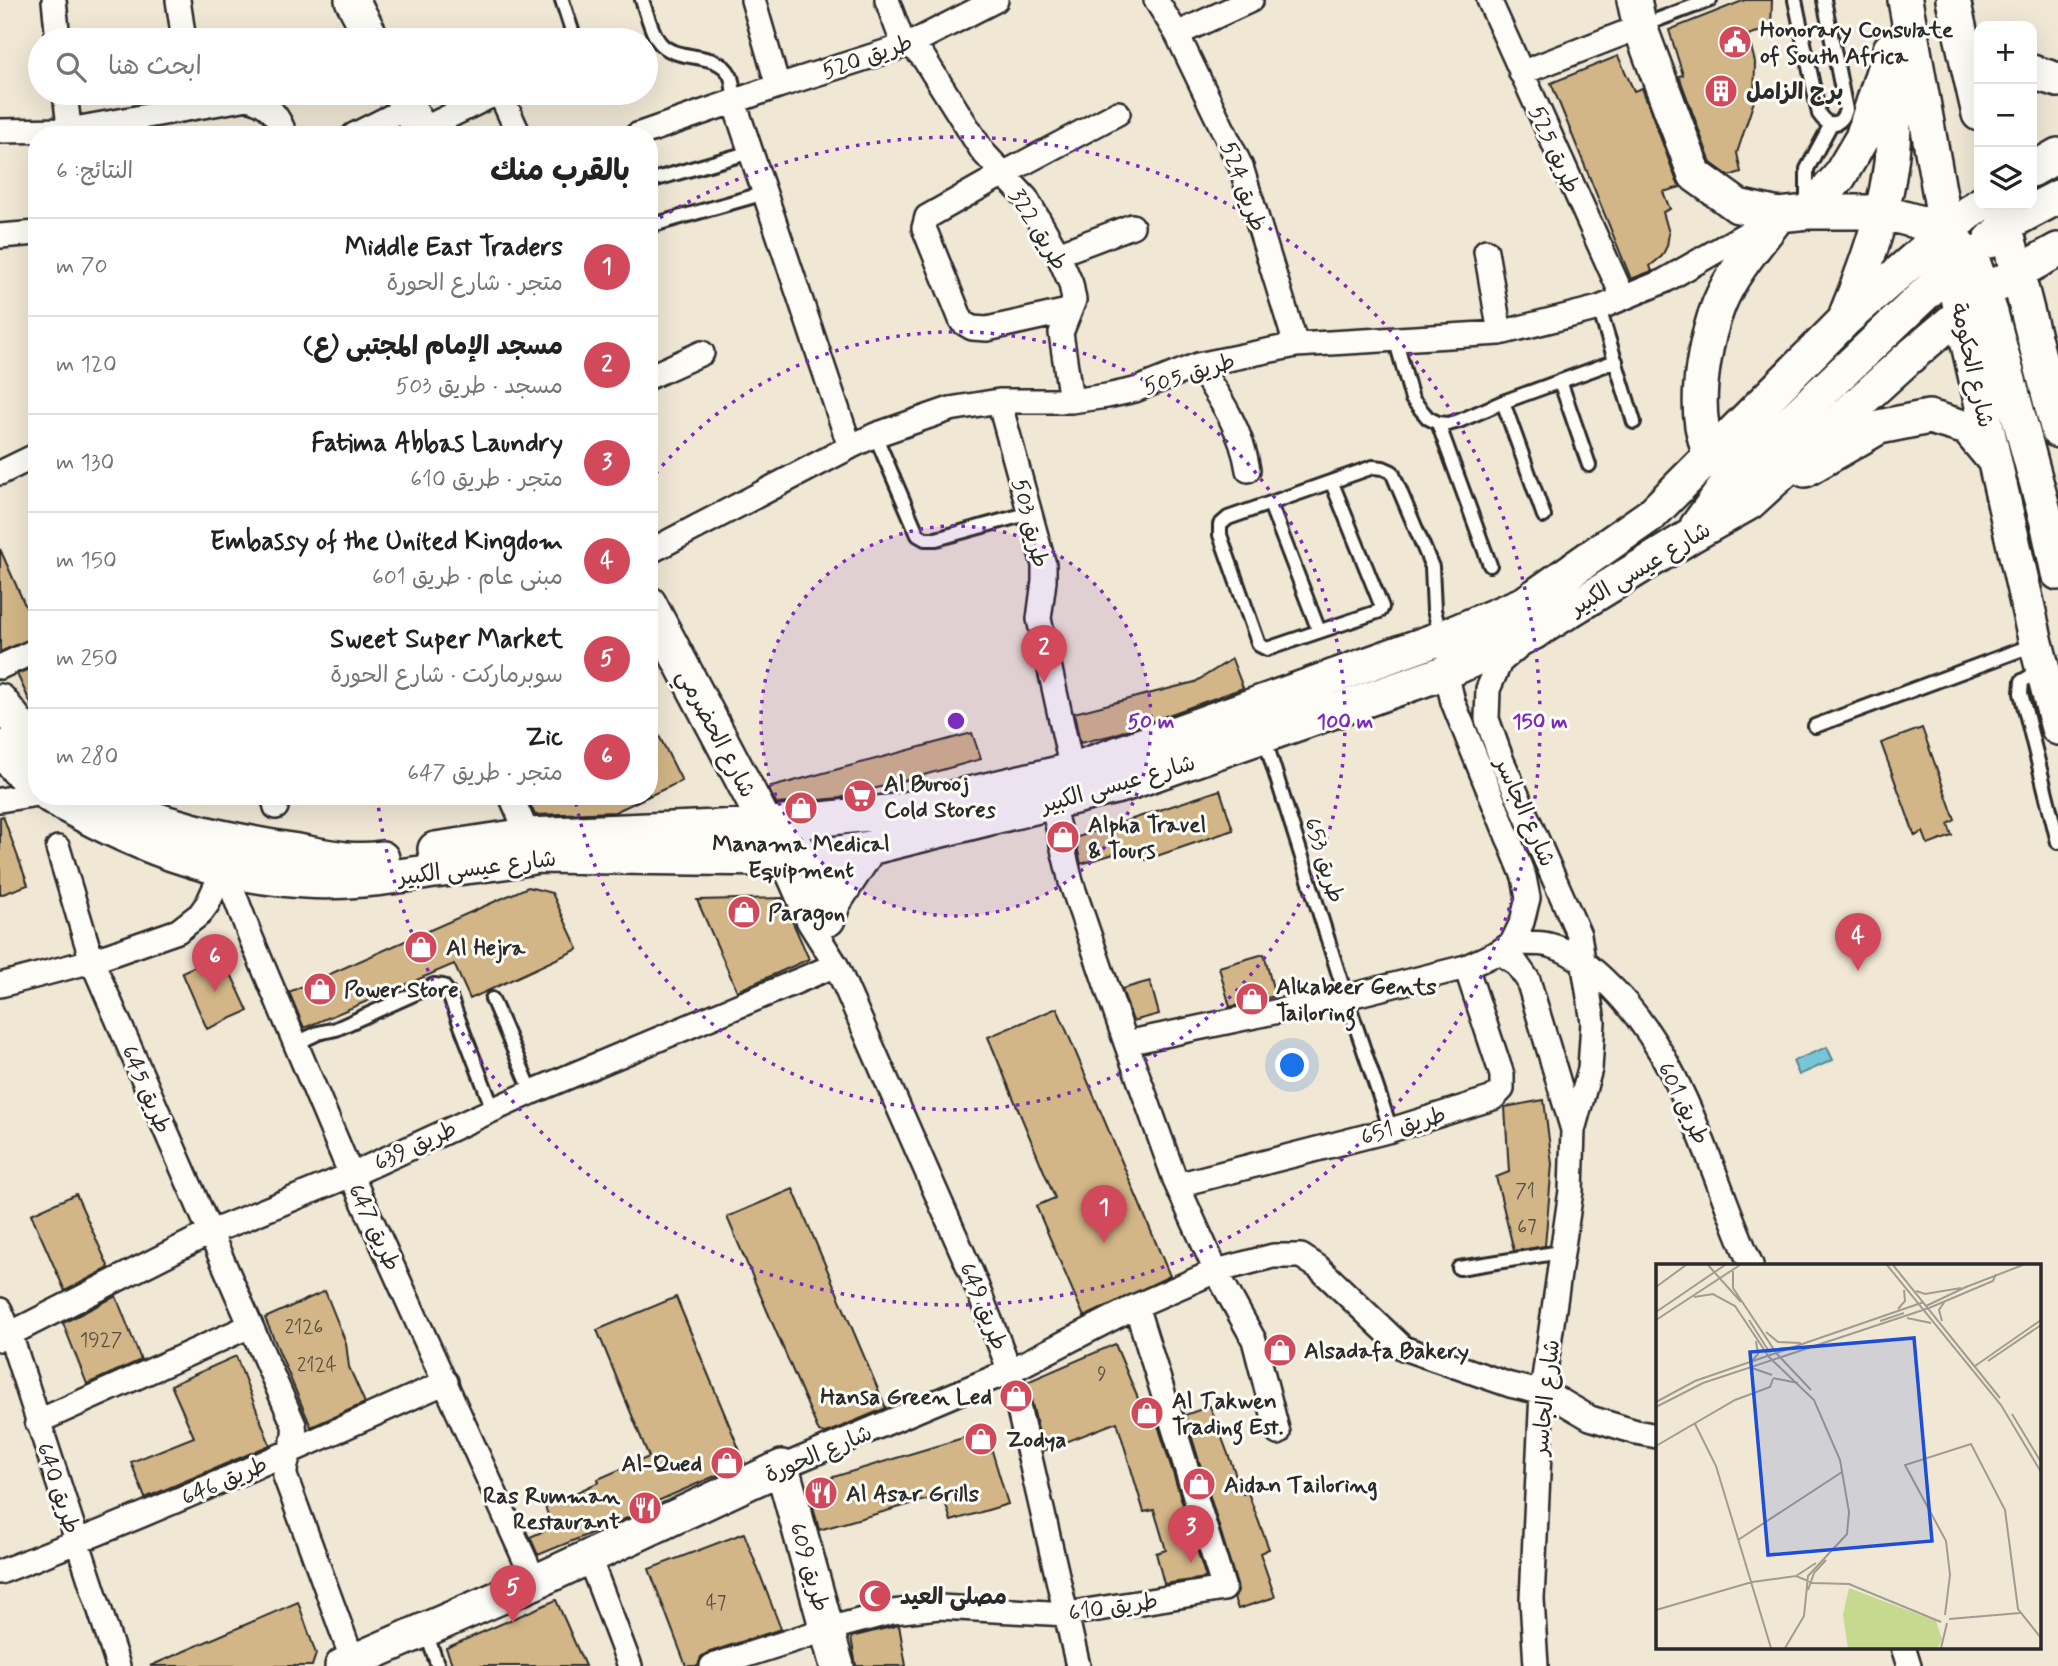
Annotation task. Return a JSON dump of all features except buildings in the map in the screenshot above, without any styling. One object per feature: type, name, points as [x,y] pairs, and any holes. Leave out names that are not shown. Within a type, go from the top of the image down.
[{"type":"main road","points":[[352,0],[367,28]]},
{"type":"main road","points":[[1710,457],[1724,370],[1742,290],[1793,214],[1839,177],[1862,138],[1890,49],[1897,0]]},
{"type":"main road","name":"شارع الحكومة","points":[[1905,0],[1964,271],[1996,463],[2058,728]]},
{"type":"main road","points":[[1953,0],[1974,92]]},
{"type":"main road","points":[[1968,0],[1976,21]]},
{"type":"main road","points":[[1637,13],[1695,175],[1738,206],[1793,214],[1882,212],[1964,271],[2048,526],[2058,573]]},
{"type":"main road","points":[[1844,321],[1871,255],[1891,163],[1894,115],[1890,49]]},
{"type":"main road","points":[[2037,74],[2058,80]]},
{"type":"main road","points":[[2037,167],[2058,155]]},
{"type":"main road","points":[[2037,201],[2058,197]]},
{"type":"main road","points":[[1689,537],[1734,475],[1964,271],[1980,252],[1994,210]]},
{"type":"main road","points":[[1994,210],[2018,272],[2058,431]]},
{"type":"main road","name":"شارع عيسى الكبير","points":[[528,846],[549,856],[794,858],[870,848],[1123,785],[1446,672],[1533,633],[1749,503],[1907,359],[1964,271],[1994,210]]},
{"type":"main road","name":"شارع عيسى الكبير","points":[[65,805],[84,817],[162,851],[358,862],[693,827],[777,824],[897,811],[1072,770],[1441,638],[1525,603],[1652,514],[1844,321],[1964,271],[2018,272],[2058,250]]},
{"type":"main road","points":[[1749,503],[1879,427],[1929,417],[1967,428],[1996,463]]},
{"type":"main road","name":"شارع الحضرمي","points":[[658,621],[736,769],[777,824]]},
{"type":"main road","points":[[0,701],[28,737]]},
{"type":"main road","points":[[0,747],[28,779]]},
{"type":"main road","points":[[693,827],[716,810],[725,798],[736,769]]},
{"type":"main road","name":"شارع عيسى الكبير","points":[[135,805],[230,855]]},
{"type":"main road","points":[[828,919],[834,902],[870,848]]},
{"type":"main road","name":"شارع الحورة","points":[[348,1664],[535,1582],[588,1555],[782,1467]]},
{"type":"main road","name":"طريق 609","points":[[782,1467],[837,1666]]},
{"type":"street","points":[[54,0],[57,28]]},
{"type":"street","points":[[178,0],[182,28]]},
{"type":"street","points":[[753,0],[778,86]]},
{"type":"street","name":"طريق 322","points":[[887,0],[907,45],[923,57],[972,136],[1026,198],[1058,254],[1074,292],[1074,300],[1060,333],[1071,401]]},
{"type":"street","name":"طريق 520","points":[[658,128],[907,45],[996,0]]},
{"type":"street","name":"طريق 524","points":[[1156,0],[1177,34],[1241,167],[1296,345]]},
{"type":"street","points":[[1177,34],[1251,0]]},
{"type":"street","name":"طريق 525","points":[[1489,0],[1623,298]]},
{"type":"street","points":[[1521,73],[1637,13]]},
{"type":"street","points":[[734,102],[850,447]]},
{"type":"street","points":[[66,105],[68,126]]},
{"type":"street","points":[[132,126],[183,105]]},
{"type":"street","points":[[266,105],[274,111],[281,126]]},
{"type":"street","points":[[382,126],[454,105]]},
{"type":"street","points":[[505,105],[515,126]]},
{"type":"street","points":[[1069,311],[987,328],[972,328],[962,322],[930,244],[925,223],[927,218],[1003,174],[1118,113]]},
{"type":"street","points":[[0,131],[28,131]]},
{"type":"street","name":"طريق 505","points":[[658,547],[875,435],[950,408],[999,401],[1071,401],[1135,390],[1198,365],[1296,345],[1500,333],[1599,308],[1664,281],[1793,214]]},
{"type":"street","points":[[1058,254],[1132,226]]},
{"type":"street","points":[[0,236],[28,234]]},
{"type":"street","points":[[1486,251],[1500,333]]},
{"type":"street","points":[[658,373],[702,353]]},
{"type":"street","points":[[1198,365],[1229,411],[1239,435],[1248,470]]},
{"type":"street","name":"طريق 503","points":[[999,401],[1044,565],[1039,620],[1072,770]]},
{"type":"street","points":[[0,473],[28,459]]},
{"type":"street","points":[[1446,672],[1455,643],[1482,621]]},
{"type":"street","name":"شارع الجاسر","points":[[1533,633],[1500,662],[1489,689],[1487,719],[1502,761],[1579,935],[1593,1022],[1590,1069],[1573,1129],[1571,1191],[1542,1392],[1532,1599],[1536,1666]]},
{"type":"street","points":[[0,667],[28,654]]},
{"type":"street","name":"شارع الجاسر","points":[[1446,672],[1453,702],[1524,877],[1528,898],[1522,922],[1506,947]]},
{"type":"street","points":[[0,800],[28,795]]},
{"type":"street","points":[[1052,803],[1071,882],[1126,1043],[1177,1185],[1216,1270],[1254,1340],[1278,1433]]},
{"type":"street","points":[[514,805],[528,846]]},
{"type":"street","name":"طريق 649","points":[[777,824],[828,919],[836,965]]},
{"type":"street","name":"طريق 645","points":[[58,848],[92,961],[294,1425],[294,1443],[289,1452],[285,1476],[348,1664]]},
{"type":"street","points":[[0,985],[92,961],[178,930],[190,923],[208,903],[230,855]]},
{"type":"street","name":"طريق 647","points":[[230,855],[251,938],[351,1175],[535,1582]]},
{"type":"street","name":"طريق 649","points":[[794,858],[792,888],[809,922],[836,965],[971,1272],[1010,1371],[1078,1666]]},
{"type":"street","points":[[1126,1043],[1346,997],[1466,967],[1506,947],[1550,945],[1584,961]]},
{"type":"street","points":[[1506,947],[1528,980],[1573,1129]]},
{"type":"street","name":"طريق 601","points":[[1584,961],[1643,1023],[1661,1055],[1706,1146],[1751,1264]]},
{"type":"street","name":"طريق 639","points":[[5,1337],[209,1233],[351,1175],[532,1092],[836,965]]},
{"type":"street","name":"طريق 651","points":[[1177,1185],[1391,1130],[1493,1098],[1502,1089],[1502,1075],[1466,967]]},
{"type":"street","points":[[1216,1270],[1273,1256],[1301,1256],[1318,1267],[1403,1348],[1510,1385],[1542,1392],[1590,1418],[1656,1436]]},
{"type":"street","name":"شارع الحورة","points":[[782,1467],[1010,1371],[1136,1306],[1216,1270]]},
{"type":"street","name":"طريق 610","points":[[712,1666],[869,1617],[927,1608],[1067,1614],[1224,1589],[1136,1306]]},
{"type":"street","name":"طريق 640","points":[[0,1310],[5,1337],[37,1422],[118,1666]]},
{"type":"street","points":[[37,1422],[250,1326]]},
{"type":"street","name":"طريق 646","points":[[0,1572],[289,1452],[446,1382]]},
{"type":"street","points":[[588,1555],[630,1666]]},
{"type":"street","points":[[1903,1648],[1909,1666]]},
{"type":"lane","points":[[562,0],[571,28]]},
{"type":"lane","points":[[642,0],[653,28]]},
{"type":"lane","points":[[1637,13],[1710,0]]},
{"type":"lane","points":[[1795,0],[1819,114],[1823,121],[1831,124],[1838,123],[1846,110],[1824,0]]},
{"type":"lane","points":[[658,40],[672,53],[710,60],[723,66],[731,76],[734,102]]},
{"type":"lane","points":[[1793,214],[1805,191],[1807,169],[1831,124]]},
{"type":"lane","points":[[658,178],[751,152]]},
{"type":"lane","points":[[658,224],[765,193]]},
{"type":"lane","points":[[1599,308],[1634,422]]},
{"type":"lane","points":[[1395,338],[1412,399],[1428,418],[1438,423],[1459,421],[1616,361]]},
{"type":"lane","points":[[1560,381],[1589,465]]},
{"type":"lane","points":[[1503,402],[1544,516]]},
{"type":"lane","points":[[1438,423],[1490,565]]},
{"type":"lane","points":[[875,435],[918,536],[936,539],[1030,513]]},
{"type":"lane","points":[[1332,483],[1382,607],[1380,611],[1267,649],[1259,645],[1220,535],[1220,525],[1228,518],[1373,467],[1383,467],[1392,472],[1432,568],[1434,610],[1441,638]]},
{"type":"lane","points":[[1270,504],[1319,631]]},
{"type":"lane","points":[[1815,726],[2040,656]]},
{"type":"lane","points":[[2040,656],[2022,681],[2021,693],[2058,842]]},
{"type":"lane","name":"طريق 653","points":[[1264,737],[1391,1130]]},
{"type":"lane","points":[[297,1043],[318,1033],[336,1029],[434,985],[443,986],[448,992],[493,1109]]},
{"type":"lane","points":[[492,999],[532,1092]]},
{"type":"lane","points":[[1459,1268],[1561,1252]]},
{"type":"lane","points":[[425,1629],[438,1666]]},
{"type":"water","points":[[1827,1047],[1833,1060],[1799,1075],[1793,1061]]},
{"type":"place","name":"Honorary Consulate of South Africa","points":[[1735,42]]},
{"type":"place","name":"برج الزامل","points":[[1721,91]]},
{"type":"place","name":"مسجد الإمام المجتبى (ع)","points":[[1044,683]]},
{"type":"place","name":"Al Burooj Cold Stores","points":[[860,796]]},
{"type":"place","name":"Manama Medical Equipment","points":[[801,808]]},
{"type":"place","name":"Alpha Travel & Tours","points":[[1063,837]]},
{"type":"place","name":"Paragon","points":[[744,912]]},
{"type":"place","name":"Al Hejra","points":[[421,947]]},
{"type":"place","name":"Embassy of the United Kingdom","points":[[1858,971]]},
{"type":"place","name":"Power Store","points":[[320,989]]},
{"type":"place","name":"Zic","points":[[215,992]]},
{"type":"place","name":"Alkabeer Gents Tailoring","points":[[1252,999]]},
{"type":"place","name":"Middle East Traders","points":[[1104,1243]]},
{"type":"place","name":"Alsadafa Bakery","points":[[1280,1350]]},
{"type":"place","name":"Hansa Green Led","points":[[1016,1396]]},
{"type":"place","name":"Al Takwen Trading Est.","points":[[1147,1413]]},
{"type":"place","name":"Zodya","points":[[981,1439]]},
{"type":"place","name":"Al-Qued","points":[[727,1463]]},
{"type":"place","name":"Aidan Tailoring","points":[[1199,1484]]},
{"type":"place","name":"Al Asar Grills","points":[[821,1493]]},
{"type":"place","name":"Ras Rumman Restaurant","points":[[645,1508]]},
{"type":"place","name":"Fatima Abbas Laundry","points":[[1191,1563]]},
{"type":"place","name":"مصلى العيد","points":[[875,1596]]},
{"type":"place","name":"Sweet Super Market","points":[[513,1623]]}]
